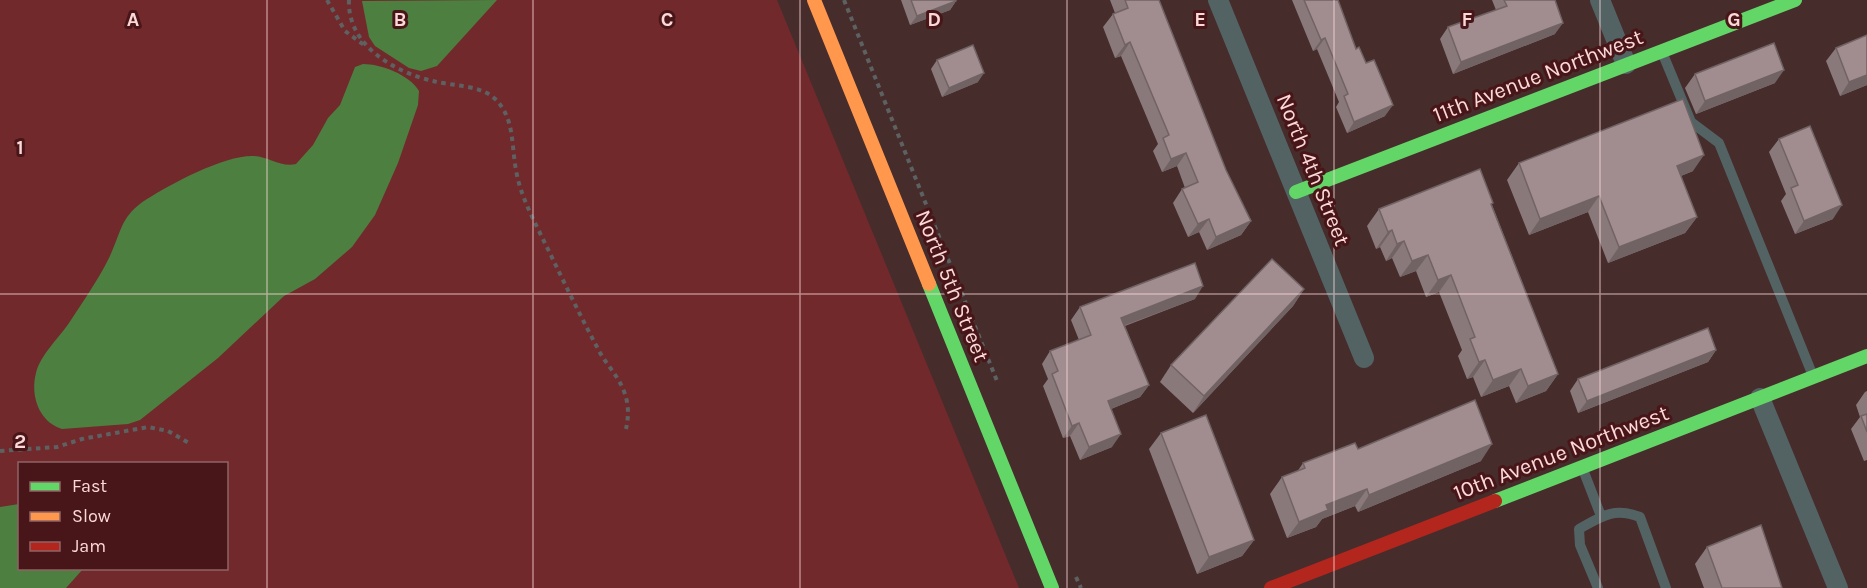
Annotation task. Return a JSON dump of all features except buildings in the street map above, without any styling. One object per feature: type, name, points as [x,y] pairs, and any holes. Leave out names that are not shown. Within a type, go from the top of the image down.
[{"type":"street","name":"North 5th Street","points":[[814,0],[1052,588]]},
{"type":"street","name":"North 4th Street","points":[[1218,0],[1364,358]]},
{"type":"street","points":[[1600,0],[1626,64]]},
{"type":"street","name":"11th Avenue Northwest","points":[[1296,192],[1795,0]]},
{"type":"street","name":"10th Avenue Northwest","points":[[1271,588],[1867,356]]},
{"type":"street","points":[[1760,398],[1838,588]]},
{"type":"lane","points":[[1662,51],[1691,122],[1719,143],[1813,377]]},
{"type":"lane","points":[[1582,467],[1601,516]]},
{"type":"lane","points":[[1598,588],[1580,545],[1579,529],[1601,516],[1623,511],[1640,518],[1666,588]]},
{"type":"path","points":[[327,0],[345,31],[395,67],[431,81],[492,95],[501,105],[512,127],[516,170],[522,197],[598,349],[622,387],[629,414],[626,429]]},
{"type":"path","points":[[349,0],[350,17],[365,46]]},
{"type":"path","points":[[844,0],[1000,388]]},
{"type":"path","points":[[0,451],[46,449],[148,427],[168,431],[189,443]]},
{"type":"path","points":[[1072,566],[1081,588]]},
{"type":"shaded area","points":[[0,0],[777,0],[1019,588],[0,588]]},
{"type":"shaded area","points":[[497,0],[437,66],[421,71],[409,68],[375,46],[369,37],[362,1]]},
{"type":"shaded area","points":[[363,64],[378,66],[402,75],[419,91],[418,105],[398,163],[375,215],[352,247],[315,279],[284,296],[218,358],[140,420],[128,424],[62,429],[47,421],[38,407],[34,390],[38,366],[96,282],[123,225],[138,205],[170,186],[227,160],[252,156],[290,165],[296,164],[313,145],[328,118],[340,105],[355,67]]},
{"type":"shaded area","points":[[18,504],[18,570],[82,570],[66,588],[0,588],[0,507]]},
{"type":"traffic: fast","points":[[1296,192],[1795,0]]},
{"type":"traffic: fast","points":[[929,284],[1052,588]]},
{"type":"traffic: fast","points":[[1495,501],[1867,356]]},
{"type":"traffic: slow","points":[[814,0],[929,284]]},
{"type":"traffic: jam","points":[[1271,588],[1495,501]]}]
